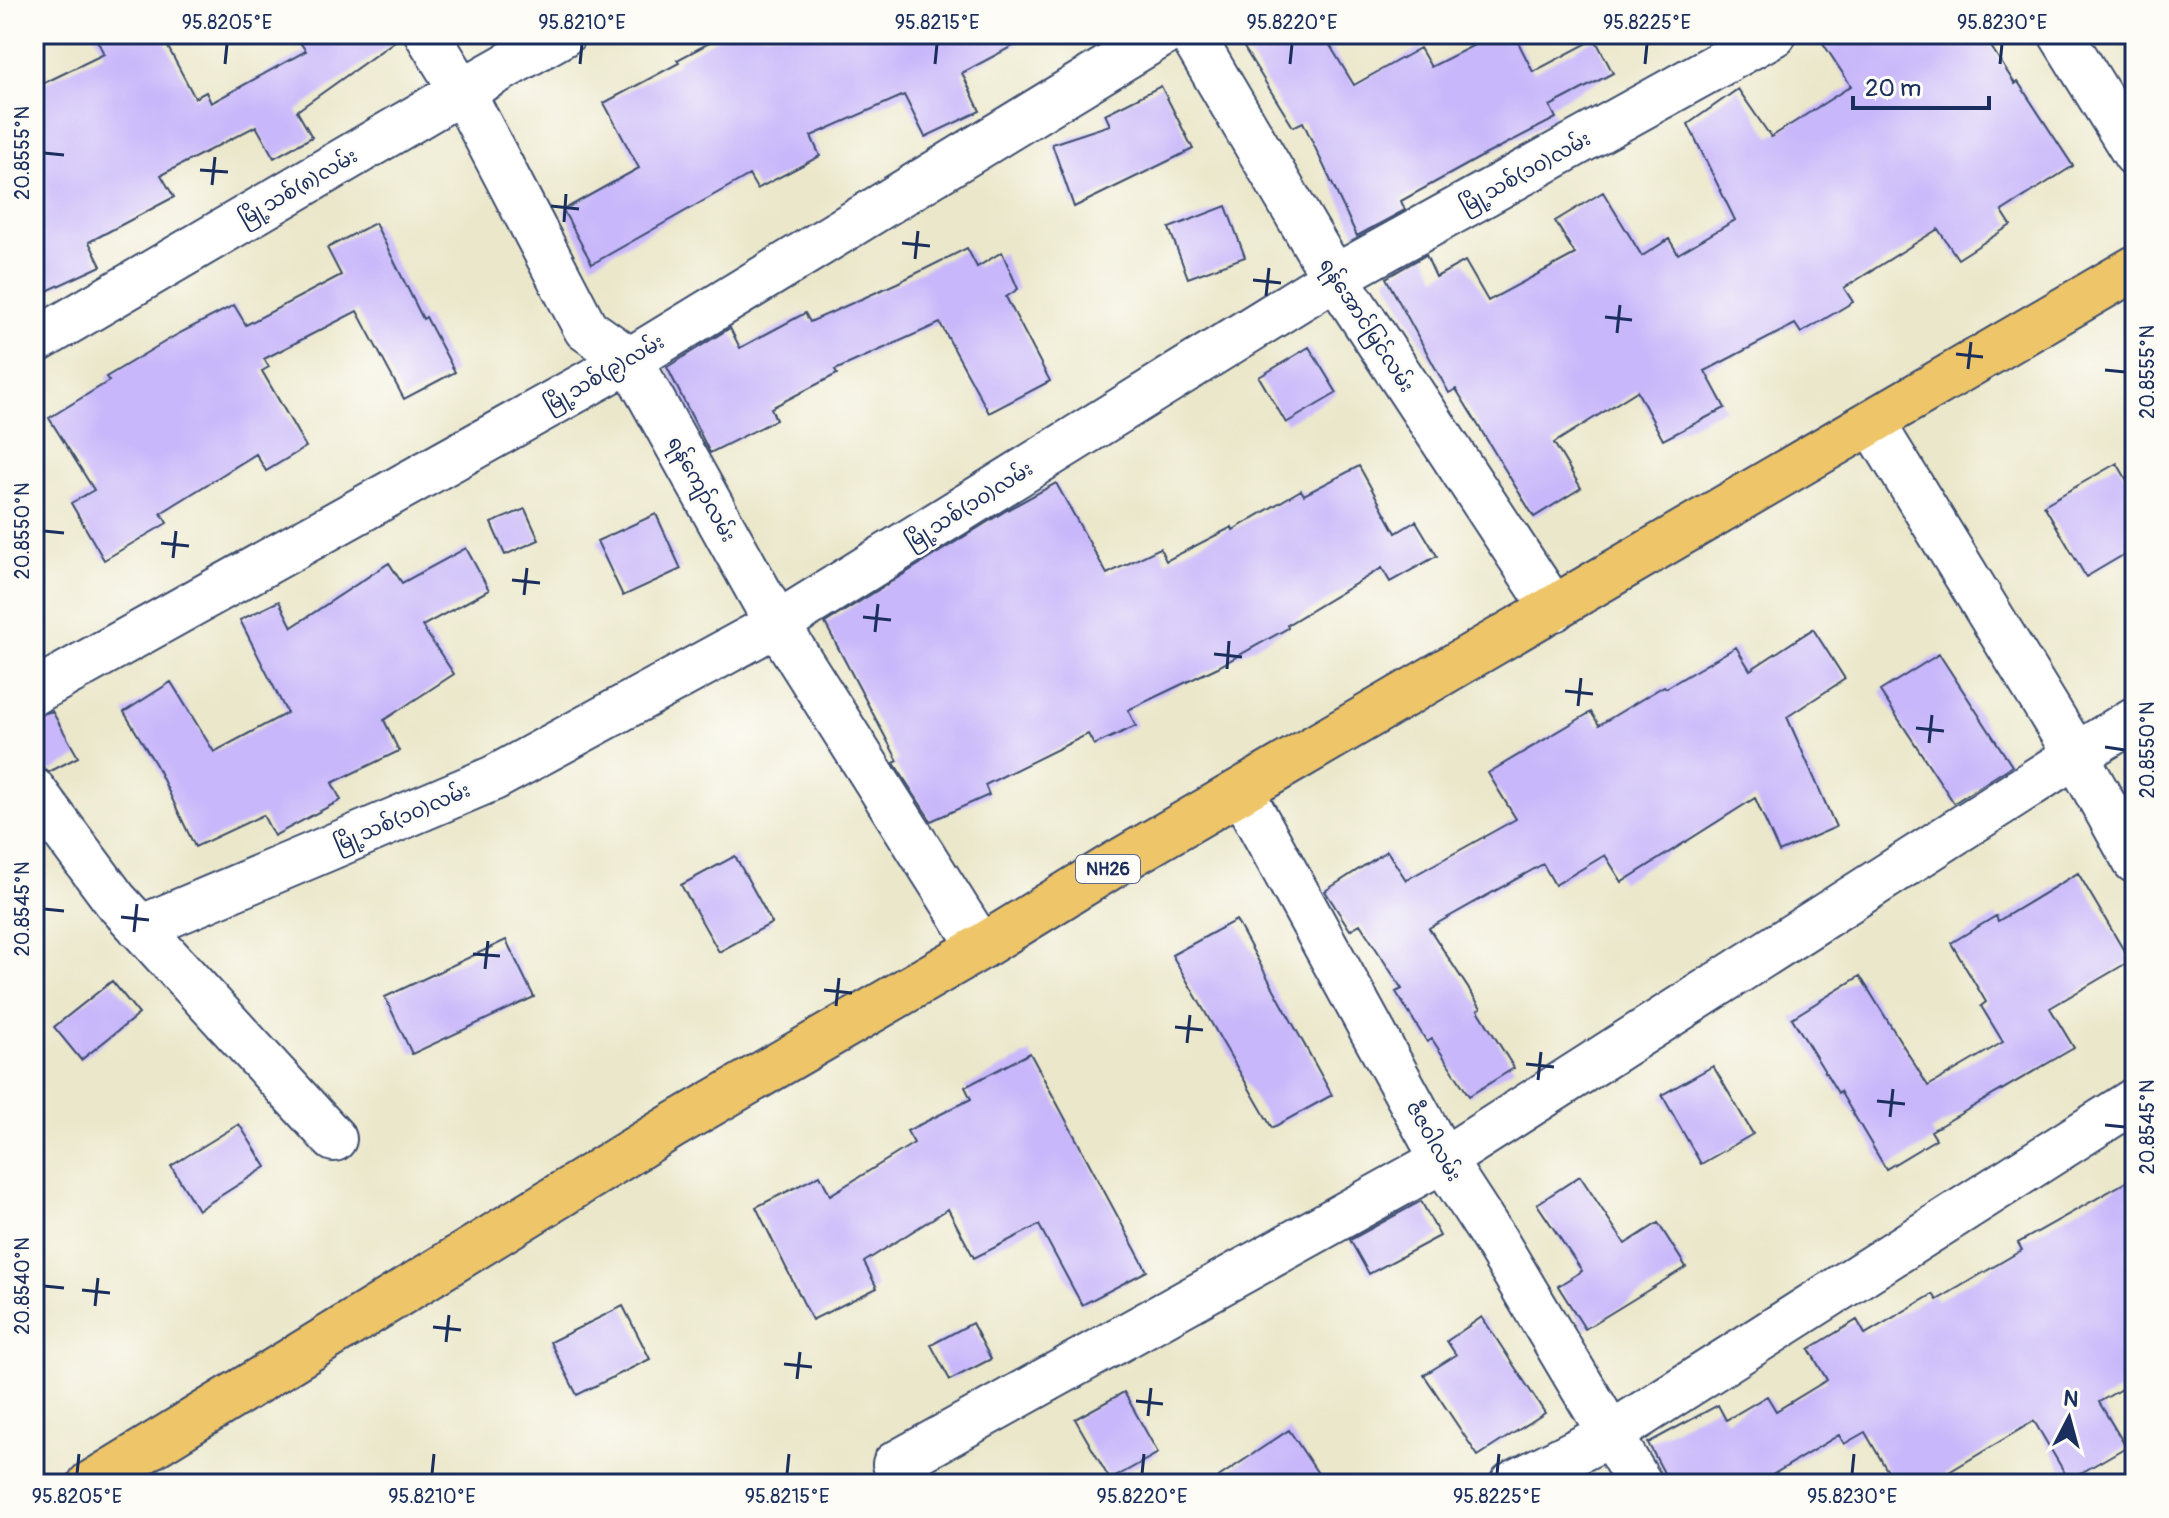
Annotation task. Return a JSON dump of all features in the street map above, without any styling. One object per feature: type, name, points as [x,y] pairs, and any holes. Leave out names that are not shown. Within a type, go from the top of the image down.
[{"type":"highway","name":"NH26","points":[[90,1484],[671,1127],[2135,268]]},
{"type":"street","name":"ရန်ကျော်လမ်း","points":[[427,34],[462,91],[586,329],[630,360],[777,624],[981,947]]},
{"type":"street","name":"မြို့သစ်(၈)လမ်း","points":[[34,342],[563,34]]},
{"type":"street","name":"မြို့သစ်(၉)လမ်း","points":[[34,692],[630,360],[1163,34]]},
{"type":"street","name":"ရန်အောင်မြင်လမ်း","points":[[1191,34],[1335,277],[1554,609]]},
{"type":"street","name":"မြို့သစ်(၁၀)လမ်း","points":[[140,928],[494,778],[777,624],[1335,277],[1774,34]]},
{"type":"street","points":[[2061,34],[2135,154]]},
{"type":"street","points":[[1872,422],[2076,755],[2135,861]]},
{"type":"street","points":[[895,1464],[1443,1160],[2135,719]]},
{"type":"street","points":[[34,791],[115,900],[334,1139]]},
{"type":"street","name":"ဇီဇဝါလမ်း","points":[[1241,791],[1443,1160],[1495,1240],[1640,1484]]},
{"type":"street","points":[[1512,1484],[1611,1434],[2135,1100]]},
{"type":"building","points":[[94,34],[161,34],[195,98],[206,92],[211,103],[306,51],[294,34],[402,36],[297,111],[312,137],[274,158],[256,126],[161,175],[174,197],[89,242],[101,266],[34,297],[34,88],[104,54]]},
{"type":"building","points":[[726,34],[1035,34],[962,73],[980,111],[925,137],[904,95],[811,136],[820,156],[757,189],[749,175],[592,264],[563,210],[639,168],[604,103]]},
{"type":"building","points":[[1266,34],[1323,34],[1354,85],[1420,48],[1431,67],[1496,34],[1514,34],[1533,72],[1595,39],[1613,73],[1550,106],[1556,118],[1401,201],[1405,210],[1357,236],[1303,122],[1293,127],[1243,46]]},
{"type":"building","points":[[1817,34],[1983,34],[2073,166],[2002,211],[2011,225],[1958,259],[1938,229],[1844,288],[1853,302],[1801,333],[1795,324],[1705,371],[1725,408],[1663,440],[1637,391],[1554,443],[1581,488],[1534,517],[1456,389],[1449,393],[1386,278],[1426,255],[1436,277],[1465,261],[1488,301],[1575,254],[1555,221],[1603,192],[1642,256],[1669,239],[1678,254],[1735,220],[1688,124],[1738,89],[1771,137],[1851,86]]},
{"type":"building","points":[[1161,86],[1193,149],[1074,207],[1052,144],[1110,125],[1105,114]]},
{"type":"building","points":[[1226,206],[1245,257],[1188,278],[1169,228]]},
{"type":"building","points":[[375,223],[423,319],[426,317],[455,372],[404,399],[357,311],[264,359],[269,367],[262,371],[306,447],[266,471],[256,454],[161,513],[167,523],[104,560],[71,503],[94,490],[49,418],[109,381],[106,377],[234,305],[246,325],[341,275],[327,248]]},
{"type":"building","points":[[967,248],[977,267],[1002,252],[1018,289],[1006,297],[1050,381],[989,413],[940,323],[835,370],[837,374],[771,408],[776,420],[710,453],[667,367],[730,328],[740,348],[805,313],[810,322]]},
{"type":"building","points":[[1309,347],[1337,393],[1286,423],[1259,377]]},
{"type":"building","points":[[2117,463],[2135,494],[2135,548],[2086,577],[2044,505]]},
{"type":"building","points":[[1359,466],[1396,533],[1416,521],[1437,556],[1390,582],[1382,568],[1287,625],[1288,628],[1218,667],[1128,710],[1136,726],[1094,745],[1088,734],[985,785],[989,795],[931,821],[894,763],[898,761],[825,623],[1056,483],[1107,574],[1160,548],[1166,561],[1232,527],[1233,530],[1301,490],[1304,495]]},
{"type":"building","points":[[525,509],[539,540],[505,555],[491,523]]},
{"type":"building","points":[[656,514],[681,569],[623,596],[597,541]]},
{"type":"building","points":[[466,548],[489,590],[422,626],[454,674],[384,720],[399,751],[332,783],[341,800],[274,836],[263,815],[195,847],[156,765],[124,712],[171,682],[214,752],[287,713],[240,620],[279,601],[292,627],[389,563],[402,583]]},
{"type":"building","points":[[1813,629],[1845,679],[1787,717],[1836,827],[1779,852],[1755,798],[1622,882],[1605,855],[1555,885],[1543,864],[1429,928],[1481,1008],[1478,1010],[1514,1068],[1469,1096],[1432,1039],[1427,1042],[1396,992],[1402,989],[1360,924],[1350,930],[1325,891],[1387,851],[1406,880],[1516,819],[1488,773],[1591,712],[1599,725],[1736,647],[1750,670]]},
{"type":"building","points":[[1939,654],[2012,766],[1954,803],[1880,691]]},
{"type":"building","points":[[52,711],[78,757],[49,772],[34,766],[34,717]]},
{"type":"building","points":[[735,856],[772,923],[719,952],[681,885]]},
{"type":"building","points":[[2078,873],[2130,961],[2050,1008],[2074,1048],[1931,1131],[1936,1139],[1886,1169],[1792,1018],[1860,976],[1928,1086],[2003,1042],[1981,1006],[1986,1002],[1951,943],[1996,916],[1998,921]]},
{"type":"building","points":[[1236,920],[1332,1095],[1272,1128],[1172,955]]},
{"type":"building","points":[[506,940],[534,997],[412,1054],[385,997]]},
{"type":"building","points":[[112,981],[139,1014],[81,1060],[54,1027]]},
{"type":"building","points":[[1030,1053],[1147,1271],[1082,1305],[1039,1225],[974,1258],[948,1209],[864,1262],[877,1288],[812,1320],[756,1207],[820,1175],[830,1195],[914,1143],[907,1131],[971,1099],[965,1087]]},
{"type":"building","points":[[1713,1066],[1753,1134],[1701,1164],[1662,1095]]},
{"type":"building","points":[[239,1124],[266,1167],[198,1210],[171,1166]]},
{"type":"building","points":[[1580,1176],[1625,1244],[1658,1223],[1686,1267],[1585,1329],[1558,1286],[1582,1271],[1537,1204]]},
{"type":"building","points":[[2135,1177],[2135,1381],[2099,1402],[2126,1447],[2069,1480],[2034,1421],[1929,1484],[1895,1484],[1865,1432],[1844,1444],[1839,1435],[1757,1484],[1670,1484],[1648,1443],[1718,1405],[1726,1420],[1767,1396],[1776,1411],[1827,1380],[1809,1349],[1857,1320],[1865,1334],[1933,1294],[1937,1300],[2022,1250],[2018,1243]]},
{"type":"building","points":[[1421,1201],[1440,1236],[1369,1274],[1350,1240]]},
{"type":"building","points":[[623,1306],[650,1359],[577,1395],[550,1342]]},
{"type":"building","points":[[1482,1317],[1545,1413],[1478,1456],[1424,1375],[1456,1355],[1447,1341]]},
{"type":"building","points":[[972,1323],[991,1359],[950,1380],[931,1345]]},
{"type":"building","points":[[1124,1392],[1158,1453],[1110,1480],[1075,1419]]},
{"type":"building","points":[[1289,1430],[1325,1484],[1208,1484]]}]
